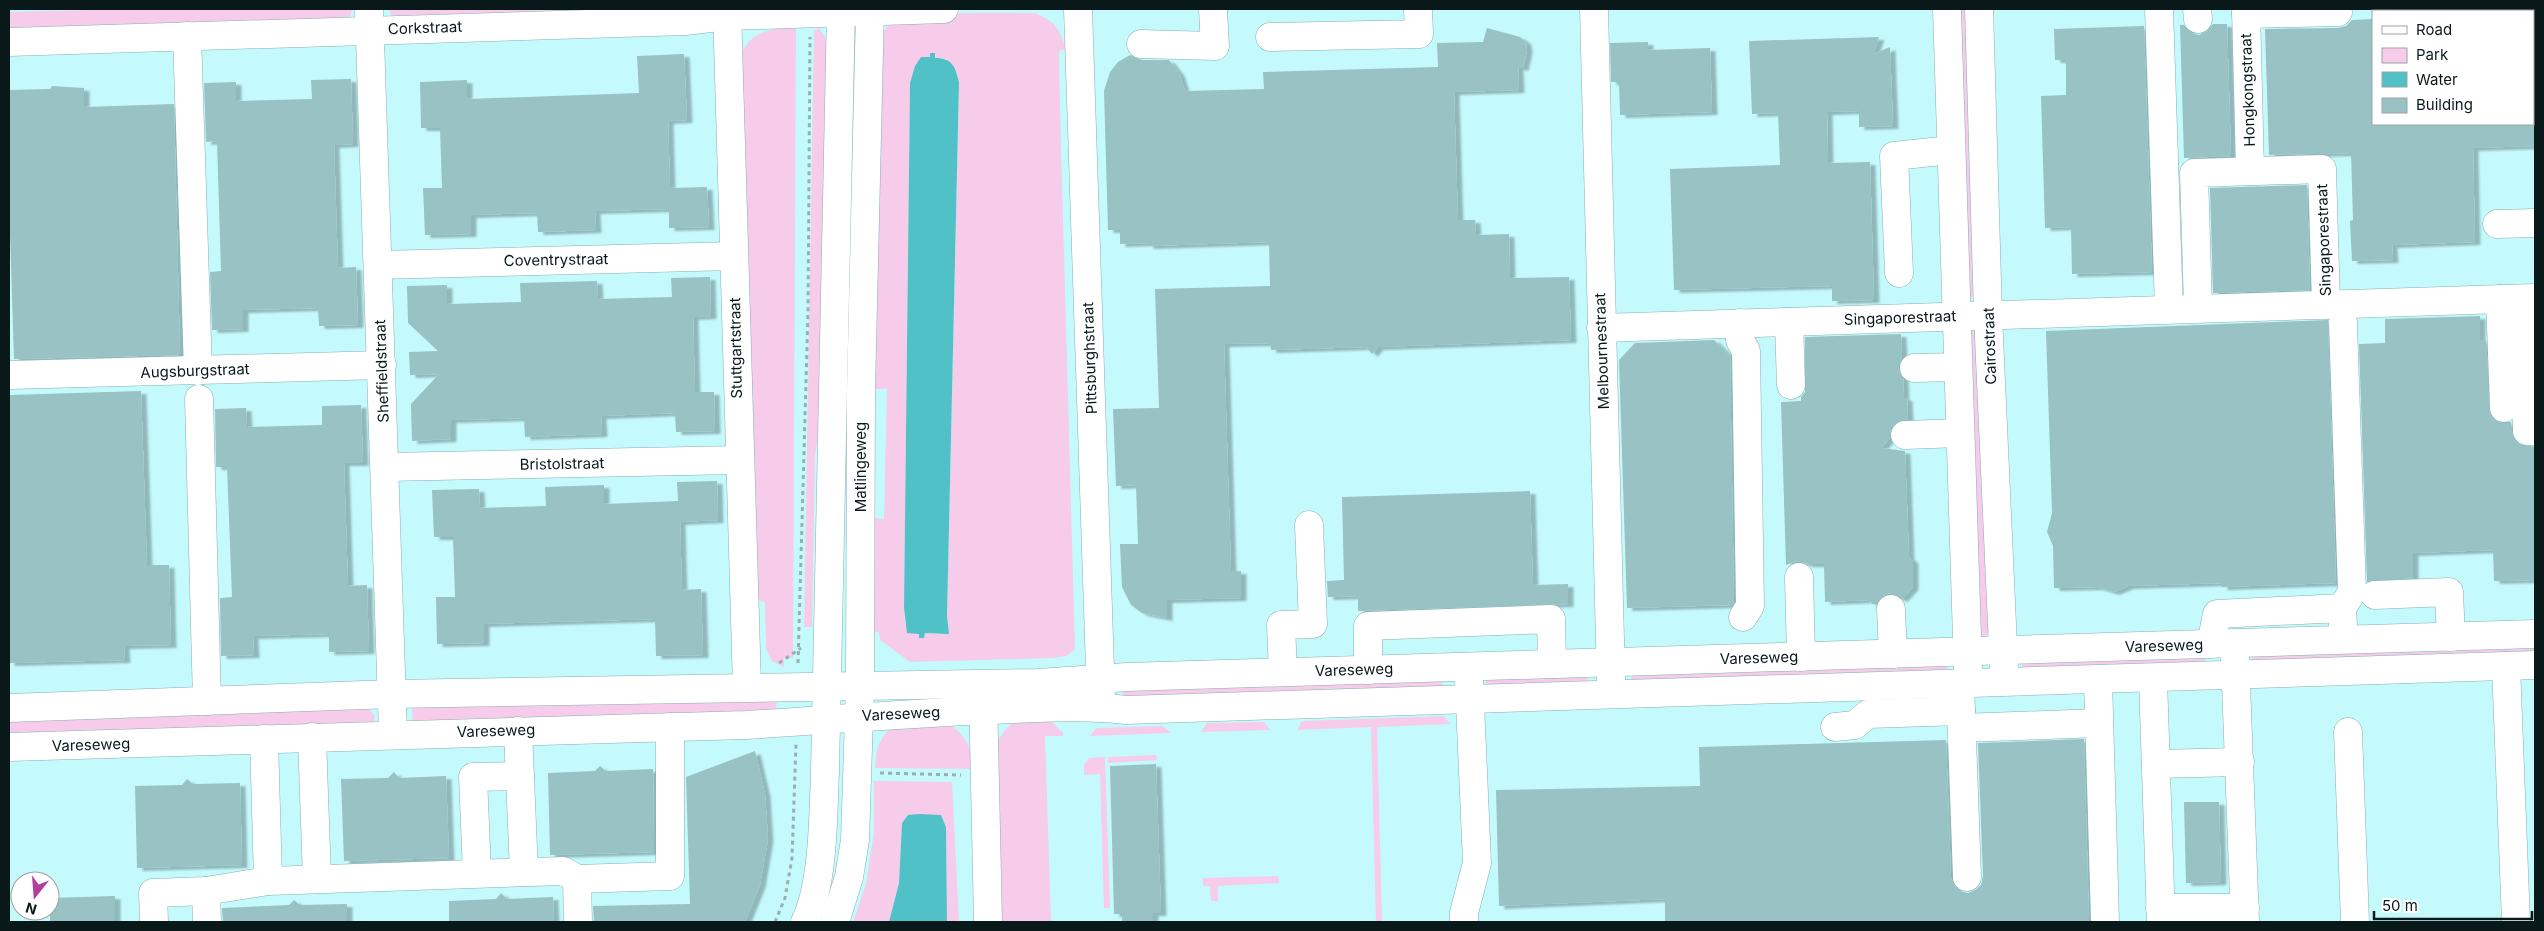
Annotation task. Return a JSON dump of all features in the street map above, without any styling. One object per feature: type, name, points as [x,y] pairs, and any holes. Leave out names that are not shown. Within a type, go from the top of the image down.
[{"type":"street","points":[[870,10],[944,9]]},
{"type":"street","name":"Pittsburghstraat","points":[[1078,9],[1101,708]]},
{"type":"street","points":[[1141,44],[1215,46],[1213,9]]},
{"type":"street","points":[[1270,37],[1419,34],[1418,9]]},
{"type":"street","name":"Melbournestraat","points":[[1594,9],[1611,694]]},
{"type":"street","points":[[1947,9],[1950,150],[1968,652],[1962,720],[1967,877]]},
{"type":"street","name":"Cairostraat","points":[[1979,9],[1988,315],[2005,683]]},
{"type":"street","points":[[2159,9],[2169,309]]},
{"type":"street","name":"Corkstraat","points":[[9,42],[187,36],[369,19],[685,21],[727,12],[870,10]]},
{"type":"street","name":"Matlingeweg","points":[[834,922],[849,877],[852,858],[857,772],[860,686],[861,390],[870,10]]},
{"type":"street","name":"Matlingeweg","points":[[805,922],[809,914],[817,873],[825,772],[841,11]]},
{"type":"street","points":[[2246,11],[2338,12]]},
{"type":"street","name":"Hongkongstraat","points":[[2246,11],[2250,171]]},
{"type":"street","name":"Stuttgartstraat","points":[[727,12],[747,686]]},
{"type":"street","name":"Sheffieldstraat","points":[[369,19],[386,467],[393,734]]},
{"type":"street","points":[[187,36],[198,370]]},
{"type":"street","points":[[1899,273],[1894,156],[1950,150]]},
{"type":"street","name":"Singaporestraat","points":[[2198,308],[2194,172],[2322,169],[2343,310]]},
{"type":"street","points":[[2497,224],[2535,223]]},
{"type":"street","name":"Coventrystraat","points":[[378,264],[734,256]]},
{"type":"street","points":[[2504,408],[2520,299]]},
{"type":"street","points":[[2520,299],[2527,431],[2535,431]]},
{"type":"street","name":"Singaporestraat","points":[[1601,328],[2198,308],[2343,310],[2520,299]]},
{"type":"street","points":[[2343,310],[2365,412]]},
{"type":"street","points":[[2343,310],[2352,592],[2342,608],[2344,640]]},
{"type":"street","points":[[1789,322],[1791,385]]},
{"type":"street","points":[[1740,323],[1740,340],[1746,351],[1750,606],[1743,617]]},
{"type":"street","name":"Augsburgstraat","points":[[9,376],[382,365]]},
{"type":"street","points":[[1914,368],[1958,367]]},
{"type":"street","points":[[199,399],[207,701]]},
{"type":"street","points":[[1905,435],[1960,433]]},
{"type":"street","name":"Bristolstraat","points":[[386,467],[739,460]]},
{"type":"street","points":[[1283,672],[1281,625],[1313,624],[1309,525]]},
{"type":"street","points":[[1799,577],[1801,656]]},
{"type":"street","points":[[2375,595],[2449,592],[2451,637]]},
{"type":"street","points":[[2153,679],[2160,915],[2245,915],[2235,676],[2222,644],[2217,614],[2342,608]]},
{"type":"street","points":[[1891,609],[1893,654]]},
{"type":"street","points":[[1368,670],[1368,626],[1551,619],[1552,664]]},
{"type":"street","name":"Vareseweg","points":[[9,708],[391,694],[747,686],[797,688],[983,684],[1100,680],[1127,677],[1801,656],[2004,652],[2535,634]]},
{"type":"street","name":"Vareseweg","points":[[9,748],[393,734],[796,723],[859,716],[983,710],[1101,708],[1126,710],[1965,683],[2153,679],[2535,665]]},
{"type":"street","points":[[1464,922],[1464,913],[1476,863],[1469,666]]},
{"type":"street","points":[[2506,666],[2516,922]]},
{"type":"street","points":[[2098,680],[2105,922]]},
{"type":"street","points":[[983,684],[988,922]]},
{"type":"street","points":[[1835,727],[1856,725],[1868,714],[1962,720],[2099,723]]},
{"type":"street","points":[[154,922],[153,893],[206,891],[268,881],[563,871],[577,879],[670,876],[670,727]]},
{"type":"street","points":[[518,731],[524,872]]},
{"type":"street","points":[[2348,732],[2355,922]]},
{"type":"street","points":[[312,737],[317,879]]},
{"type":"street","points":[[264,739],[268,881]]},
{"type":"street","points":[[2156,764],[2240,762]]},
{"type":"street","points":[[477,873],[473,777],[520,776]]},
{"type":"street","points":[[577,879],[578,922]]},
{"type":"street","points":[[206,891],[207,922]]},
{"type":"path","points":[[797,688],[807,332],[810,12]]},
{"type":"path","points":[[775,922],[785,898],[792,858],[796,723]]},
{"type":"path","points":[[795,772],[825,772]]},
{"type":"path","points":[[857,772],[985,774]]},
{"type":"shaded area","points":[[9,9],[2535,9],[2535,922],[9,922]]},
{"type":"green space","points":[[132,9],[352,9],[349,21],[9,33],[9,12]]},
{"type":"green space","points":[[389,9],[701,9],[392,18]]},
{"type":"green space","points":[[1954,9],[1970,9],[1975,297],[1967,297]]},
{"type":"green space","points":[[1035,13],[1048,19],[1056,26],[1066,49],[1059,51],[1075,649],[1067,656],[1053,658],[910,662],[880,640],[879,632],[866,631],[874,518],[884,519],[887,389],[869,389],[879,40],[890,24],[905,17],[940,14]],"holes":[[[930,53],[935,54],[935,58],[947,59],[959,82],[947,616],[949,634],[925,633],[924,638],[920,638],[919,634],[905,623],[904,608],[910,83],[930,57]]]},
{"type":"green space","points":[[780,28],[796,29],[793,658],[784,658],[784,667],[772,661],[766,649],[765,602],[758,601],[739,173],[739,58],[750,40],[765,32]]},
{"type":"green space","points":[[819,28],[829,43],[824,397],[815,455],[812,627],[804,627],[814,31]]},
{"type":"green space","points":[[1969,329],[1979,331],[1991,629],[1985,636],[1978,636]]},
{"type":"green space","points":[[2535,642],[2535,660],[2251,662],[2253,654]]},
{"type":"green space","points":[[2204,655],[2206,664],[2022,668],[2023,661]]},
{"type":"green space","points":[[1947,663],[1948,673],[1631,682],[1632,674]]},
{"type":"green space","points":[[1587,675],[1588,683],[1485,685],[1487,677]]},
{"type":"green space","points":[[1442,679],[1443,689],[1122,697],[1123,689]]},
{"type":"green space","points":[[777,699],[776,712],[413,725],[412,710],[417,706]]},
{"type":"green space","points":[[368,708],[375,716],[373,726],[9,740],[9,720]]},
{"type":"green space","points":[[1046,716],[1063,733],[1063,736],[1045,736],[1051,922],[1000,922],[996,746],[1000,737],[1015,722]]},
{"type":"green space","points":[[1444,716],[1450,724],[1377,727],[1382,922],[1376,922],[1371,727],[1297,730],[1302,721]]},
{"type":"green space","points":[[1264,722],[1270,730],[1201,732],[1207,723]]},
{"type":"green space","points":[[948,723],[967,742],[972,769],[875,768],[879,745],[892,727]]},
{"type":"green space","points":[[1162,726],[1171,733],[1090,736],[1096,728]]},
{"type":"green space","points":[[1156,755],[1157,760],[1108,763],[1108,757]]},
{"type":"green space","points":[[1105,757],[1110,908],[1104,908],[1100,774],[1084,775],[1084,765],[1089,758]]},
{"type":"green space","points":[[874,781],[952,782],[959,922],[947,922],[946,827],[941,815],[908,815],[902,823],[899,883],[889,922],[853,922],[866,884],[874,832]]},
{"type":"green space","points":[[1278,876],[1279,883],[1218,886],[1218,901],[1211,901],[1210,886],[1203,886],[1203,878]]},
{"type":"water","points":[[930,53],[935,53],[935,58],[941,58],[952,64],[959,82],[947,616],[949,634],[925,633],[924,638],[919,638],[919,634],[907,633],[904,608],[910,83],[915,66],[921,57],[930,57]]},
{"type":"water","points":[[908,815],[941,815],[946,827],[947,922],[889,922],[899,883],[902,823]]},
{"type":"building","points":[[2372,19],[2372,125],[2535,124],[2535,146],[2473,148],[2475,242],[2392,245],[2393,260],[2352,261],[2350,221],[2353,220],[2351,153],[2269,155],[2265,29],[2338,28],[2346,26],[2352,20]]},
{"type":"building","points":[[2213,24],[2227,24],[2231,156],[2184,158],[2180,25],[2184,25],[2191,33],[2199,35],[2207,31]]},
{"type":"building","points":[[2144,26],[2152,272],[2072,274],[2071,227],[2045,228],[2041,96],[2066,95],[2066,60],[2055,60],[2054,29]]},
{"type":"building","points":[[1487,28],[1520,37],[1526,42],[1527,50],[1523,68],[1518,67],[1519,90],[1454,92],[1458,220],[1475,220],[1476,235],[1509,234],[1510,278],[1569,277],[1571,340],[1378,347],[1372,354],[1366,347],[1271,350],[1270,343],[1224,344],[1231,571],[1241,571],[1241,598],[1167,600],[1167,618],[1142,613],[1131,605],[1122,587],[1120,544],[1138,544],[1136,485],[1116,486],[1113,409],[1159,408],[1155,289],[1270,286],[1269,242],[1148,246],[1148,243],[1120,244],[1120,230],[1108,230],[1104,91],[1110,72],[1118,62],[1130,55],[1141,60],[1169,60],[1179,73],[1185,91],[1264,89],[1263,72],[1438,67],[1437,43],[1483,42]]},
{"type":"building","points":[[1879,37],[1873,54],[1890,47],[1893,126],[1859,127],[1859,111],[1827,112],[1828,163],[1870,162],[1874,300],[1832,301],[1832,286],[1674,290],[1670,169],[1780,165],[1778,113],[1752,114],[1749,41]]},
{"type":"building","points":[[1648,42],[1648,50],[1710,48],[1712,112],[1620,115],[1619,82],[1611,82],[1610,43]]},
{"type":"building","points":[[684,54],[687,120],[668,121],[670,188],[707,187],[709,227],[669,228],[669,209],[595,211],[596,230],[538,232],[537,213],[471,215],[471,234],[425,235],[423,188],[442,188],[440,128],[421,128],[420,82],[467,80],[467,99],[639,93],[637,56]]},
{"type":"building","points":[[351,79],[353,144],[334,145],[338,268],[356,267],[358,325],[319,326],[318,308],[243,310],[243,329],[212,330],[210,272],[221,271],[217,141],[206,142],[204,83],[236,82],[236,101],[312,99],[311,80]]},
{"type":"building","points":[[52,86],[84,88],[84,107],[174,104],[180,355],[14,359],[9,202],[9,90],[50,89]]},
{"type":"building","points":[[2307,185],[2310,290],[2213,293],[2210,188]]},
{"type":"building","points":[[710,277],[711,316],[693,317],[695,392],[714,392],[715,431],[676,432],[675,413],[601,416],[602,434],[525,437],[524,418],[451,420],[451,439],[412,441],[411,404],[439,374],[410,375],[409,352],[438,351],[408,323],[407,286],[447,285],[447,304],[521,302],[520,283],[597,281],[598,299],[672,297],[671,278]]},
{"type":"building","points":[[2480,316],[2480,340],[2486,340],[2491,416],[2497,422],[2511,422],[2513,439],[2519,444],[2535,447],[2535,580],[2494,581],[2493,550],[2413,553],[2413,578],[2367,582],[2359,344],[2385,343],[2385,319]]},
{"type":"building","points":[[2328,320],[2336,583],[2222,587],[2222,583],[2128,586],[2114,592],[2097,587],[2054,588],[2053,546],[2047,532],[2052,513],[2046,331]]},
{"type":"building","points":[[1901,334],[1902,358],[1898,369],[1903,378],[1904,398],[1907,398],[1908,419],[1897,422],[1891,427],[1890,438],[1881,448],[1905,451],[1909,557],[1913,561],[1913,587],[1902,599],[1890,593],[1882,596],[1877,604],[1872,604],[1869,600],[1825,602],[1824,564],[1808,564],[1798,561],[1786,565],[1781,402],[1801,401],[1801,397],[1805,392],[1805,337]]},
{"type":"building","points":[[1714,340],[1730,356],[1734,602],[1732,605],[1627,608],[1619,360],[1635,343]]},
{"type":"building","points":[[141,391],[147,565],[169,565],[171,645],[124,646],[125,660],[9,663],[9,395]]},
{"type":"building","points":[[361,405],[363,463],[344,463],[348,586],[367,585],[369,651],[329,652],[329,634],[253,636],[254,655],[221,656],[220,598],[232,597],[227,467],[216,467],[215,409],[246,408],[247,427],[322,425],[322,406]]},
{"type":"building","points":[[717,481],[718,520],[680,522],[682,590],[701,589],[703,655],[656,656],[655,619],[484,624],[484,643],[437,644],[436,597],[455,597],[453,537],[434,537],[432,490],[479,489],[480,508],[546,506],[545,487],[604,485],[604,504],[678,501],[677,482]]},
{"type":"building","points":[[1530,491],[1533,585],[1568,584],[1568,604],[1358,611],[1358,596],[1328,597],[1327,581],[1344,580],[1342,497]]},
{"type":"building","points":[[2084,739],[2089,922],[1665,922],[1665,899],[1499,906],[1496,790],[1700,786],[1699,747],[1946,740],[1951,878],[1959,891],[1968,893],[1981,885],[1983,876],[1978,743]]},
{"type":"building","points":[[755,751],[765,794],[768,839],[760,885],[745,922],[594,922],[593,906],[690,904],[686,777]]},
{"type":"building","points":[[1156,764],[1161,913],[1153,913],[1153,922],[1122,922],[1122,914],[1114,914],[1110,766]]},
{"type":"building","points":[[600,766],[606,771],[653,769],[654,852],[550,855],[548,773],[595,771]]},
{"type":"building","points":[[394,772],[399,778],[446,776],[449,858],[344,861],[341,779],[388,778]]},
{"type":"building","points":[[187,779],[193,784],[240,783],[242,865],[137,868],[135,786],[182,785]]},
{"type":"building","points":[[2184,802],[2219,802],[2221,882],[2186,883]]},
{"type":"building","points":[[501,893],[507,899],[553,897],[554,922],[449,922],[449,901],[496,899]]},
{"type":"building","points":[[115,896],[115,922],[50,922],[60,921],[60,898]]},
{"type":"building","points":[[294,900],[300,905],[347,904],[347,922],[223,922],[222,908],[289,905]]}]
